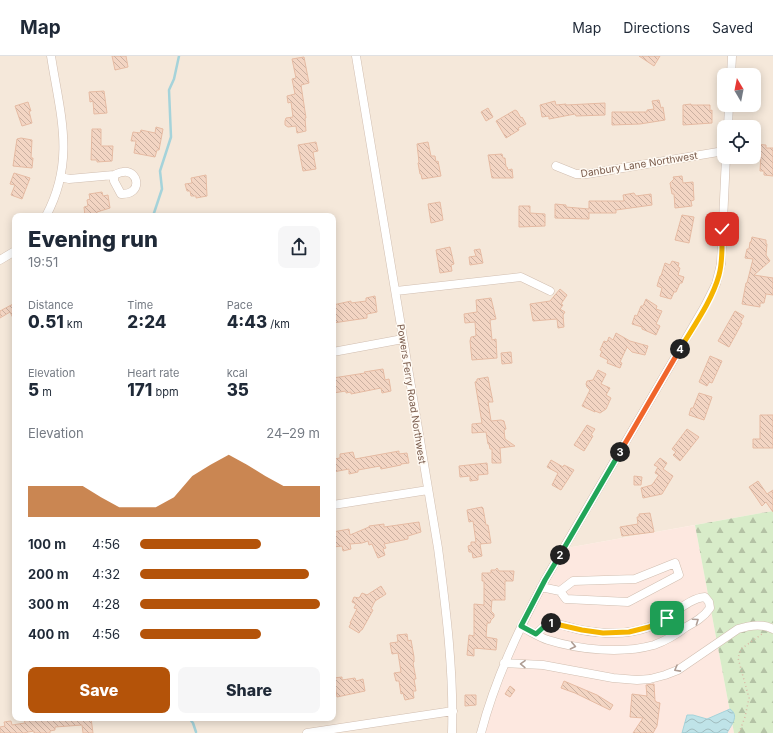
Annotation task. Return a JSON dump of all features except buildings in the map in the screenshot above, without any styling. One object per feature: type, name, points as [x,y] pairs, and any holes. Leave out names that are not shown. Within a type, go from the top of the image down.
[{"type":"street","points":[[47,213],[61,177],[64,164],[64,139],[51,56]]},
{"type":"street","name":"Powers Ferry Road Northwest","points":[[356,56],[396,291],[446,604],[453,712],[452,733]]},
{"type":"street","points":[[731,68],[732,56]]},
{"type":"street","name":"Danbury Lane Northwest","points":[[556,166],[576,174],[587,174],[717,152]]},
{"type":"street","points":[[481,733],[487,709],[504,664],[541,587],[705,306],[716,284],[721,264],[726,164]]},
{"type":"street","points":[[61,177],[70,179],[114,175]]},
{"type":"street","points":[[0,260],[12,253]]},
{"type":"street","points":[[396,291],[522,277],[550,291]]},
{"type":"street","points":[[336,351],[403,339]]},
{"type":"street","points":[[336,505],[428,490]]},
{"type":"street","points":[[541,587],[560,591],[566,599],[628,602],[679,575],[675,563],[635,579],[573,581],[560,591]]},
{"type":"street","points":[[521,626],[547,640],[600,650],[630,649],[654,644],[680,632],[706,613],[710,608],[709,602],[706,597],[697,597],[661,621],[649,627],[629,632],[603,633],[548,623],[536,634]]},
{"type":"street","points":[[504,664],[543,665],[613,678],[637,680],[650,679],[678,670],[738,629],[757,624],[773,629]]},
{"type":"street","points":[[307,733],[453,712]]},
{"type":"path","points":[[739,733],[745,717],[749,698],[738,658],[741,649],[763,634]]},
{"type":"shaded area","points":[[0,56],[773,56],[773,511],[561,549],[505,651],[479,733],[0,733]]},
{"type":"shaded area","points":[[695,525],[734,733],[479,733],[505,651],[561,549]]},
{"type":"green space","points":[[773,511],[773,733],[734,733],[695,525]]},
{"type":"water","points":[[730,709],[734,715],[734,721],[727,733],[682,733],[687,715],[707,719]]},
{"type":"waterway","points":[[154,213],[162,189],[160,171],[171,137],[169,90],[174,79],[179,56]]},
{"type":"waterway","points":[[191,721],[196,732]]},
{"type":"route","points":[[667,618],[649,627],[629,632],[603,633],[548,623],[536,634],[521,626],[545,580],[705,306],[719,275],[721,264],[722,229]]}]
